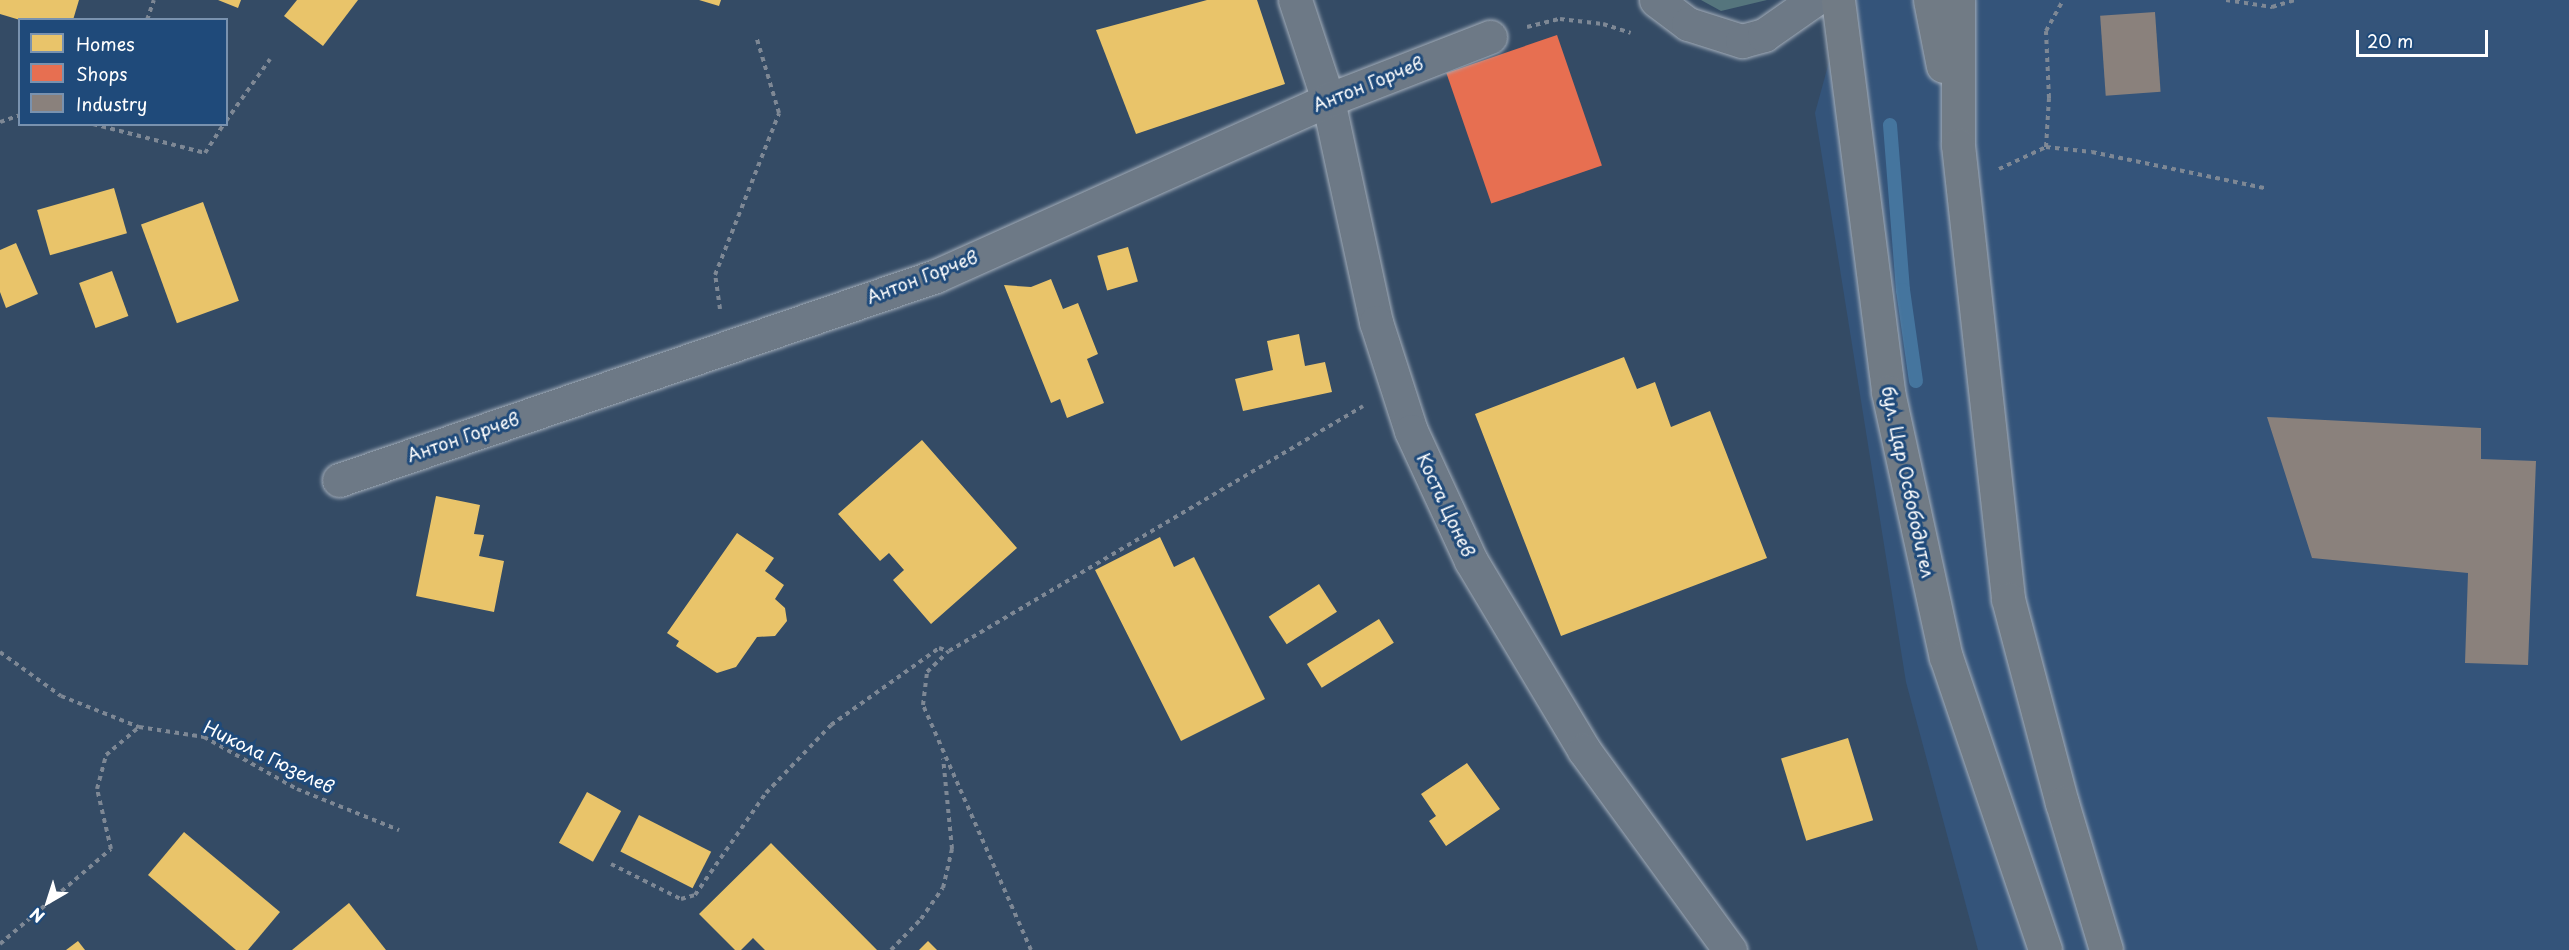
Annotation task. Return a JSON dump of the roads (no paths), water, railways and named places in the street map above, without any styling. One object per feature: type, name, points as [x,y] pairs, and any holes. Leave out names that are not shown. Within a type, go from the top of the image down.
[{"type":"main road","name":"бул. Цар Освободител","points":[[1838,0],[1888,392],[1946,657],[2045,950]]},
{"type":"main road","points":[[1930,0],[1958,145],[2008,600],[2062,803],[2106,950]]},
{"type":"main road","points":[[1958,145],[1961,9]]},
{"type":"street","name":"Коста Цонев","points":[[1296,0],[1328,100],[1376,322],[1411,431],[1471,561],[1584,750],[1730,950]]},
{"type":"street","points":[[1656,0],[1688,24],[1742,41],[1764,35],[1791,20],[1814,0]]},
{"type":"street","name":"Антон Горчев","points":[[339,480],[726,345],[936,276],[1328,100],[1490,37]]},
{"type":"waterway","points":[[1890,125],[1903,290],[1916,381]]}]
